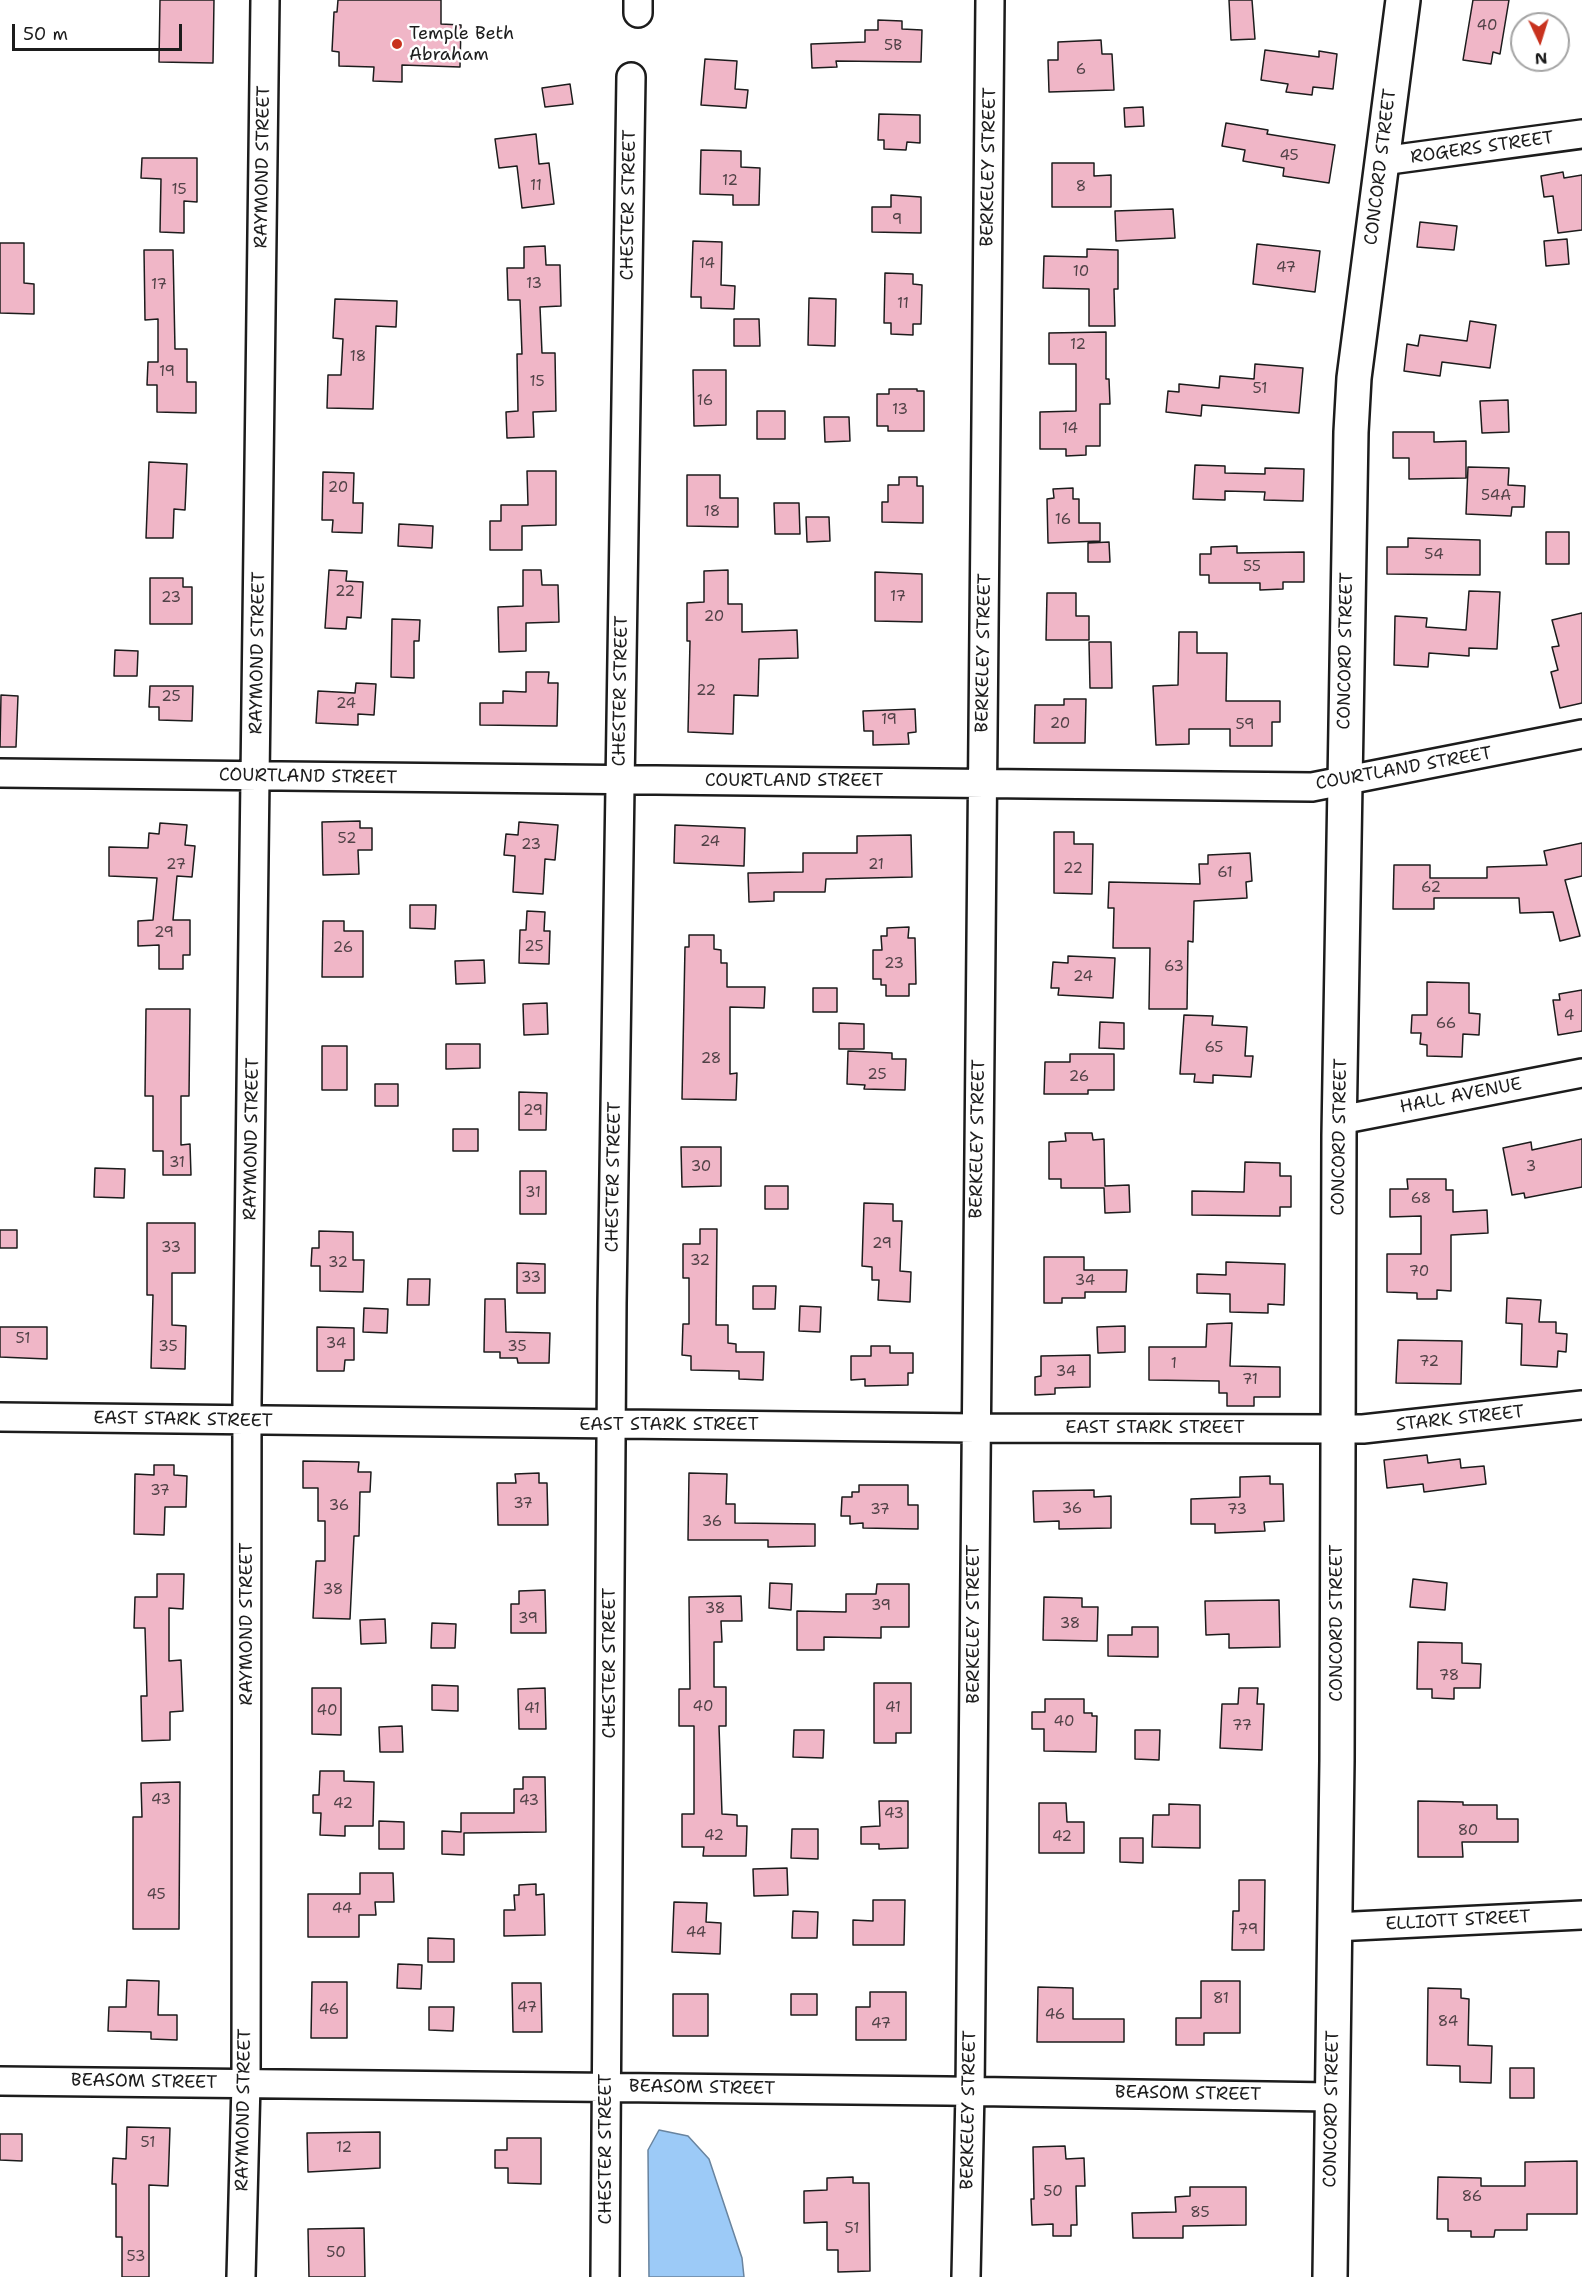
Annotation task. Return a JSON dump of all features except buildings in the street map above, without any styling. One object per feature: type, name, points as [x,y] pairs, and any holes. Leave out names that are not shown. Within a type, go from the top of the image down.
[{"type":"main road","name":"CONCORD STREET","points":[[1330,2277],[1337,1761],[1340,1120],[1351,432],[1354,378],[1403,0]]},
{"type":"street","name":"RAYMOND STREET","points":[[241,2277],[246,2083],[247,1420],[257,777],[265,0]]},
{"type":"street","name":"BERKELEY STREET","points":[[966,2277],[970,2091],[990,0]]},
{"type":"street","name":"CHESTER STREET","points":[[605,2277],[611,1424],[631,77]]},
{"type":"street","name":"ROGERS STREET","points":[[1382,161],[1582,134]]},
{"type":"street","name":"COURTLAND STREET","points":[[0,774],[1312,787],[1582,734]]},
{"type":"street","name":"HALL AVENUE","points":[[1340,1120],[1582,1073]]},
{"type":"street","name":"STARK STREET","points":[[1338,1429],[1363,1429],[1582,1406]]},
{"type":"street","name":"EAST STARK STREET","points":[[0,1417],[975,1428],[1338,1429]]},
{"type":"street","name":"ELLIOTT STREET","points":[[1334,1927],[1582,1915]]},
{"type":"street","name":"BEASOM STREET","points":[[0,2081],[1331,2097]]},
{"type":"water","points":[[659,2130],[688,2136],[709,2159],[742,2258],[744,2277],[649,2277],[648,2150]]},
{"type":"place","name":"Temple Beth Abraham","points":[[397,44]]}]
